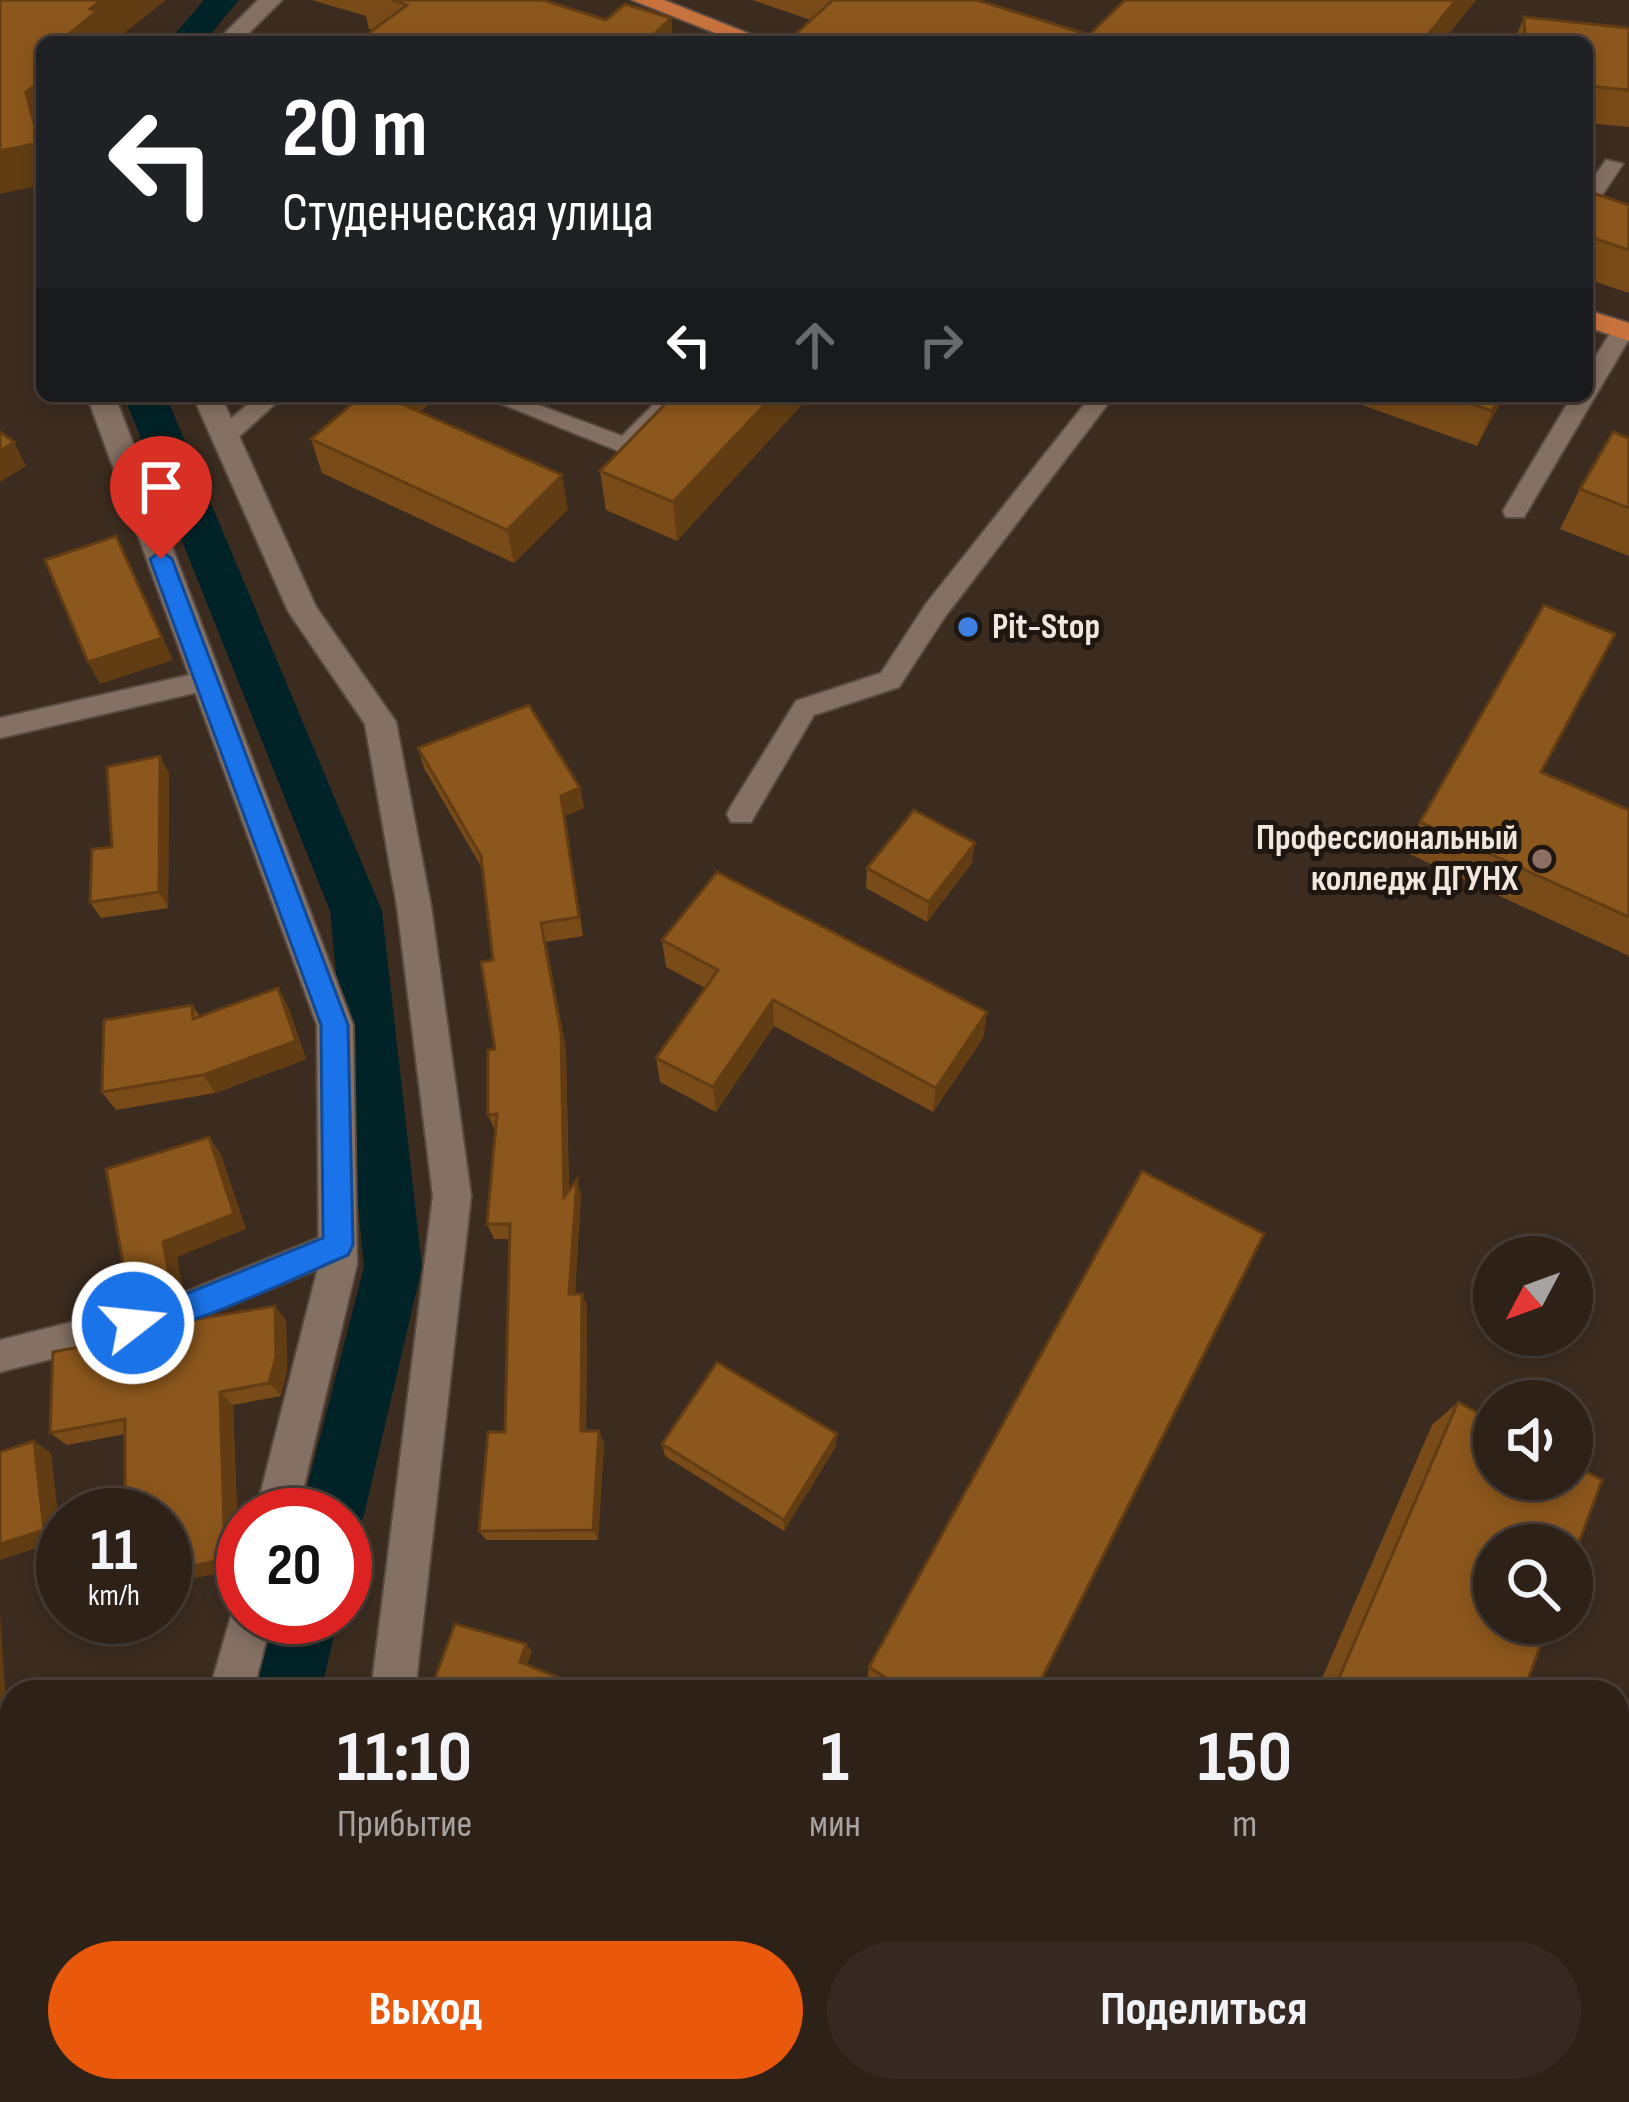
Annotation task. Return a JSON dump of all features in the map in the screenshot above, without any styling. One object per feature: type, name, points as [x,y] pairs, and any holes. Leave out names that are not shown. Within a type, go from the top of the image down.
[{"type":"main road","points":[[627,0],[723,36]]},
{"type":"main road","points":[[643,0],[724,36]]},
{"type":"main road","points":[[1593,323],[1625,334]]},
{"type":"street","points":[[232,36],[271,0]]},
{"type":"street","points":[[103,402],[334,1025],[338,1245],[319,1352],[283,1488]]},
{"type":"street","points":[[210,402],[303,611],[380,722],[423,973],[452,1196],[393,1680]]},
{"type":"street","points":[[234,1680],[243,1644]]},
{"type":"lane","points":[[1593,193],[1613,164]]},
{"type":"lane","points":[[1593,381],[1625,334]]},
{"type":"lane","points":[[225,436],[266,402]]},
{"type":"lane","points":[[509,402],[626,446],[669,402]]},
{"type":"lane","points":[[741,814],[805,708],[890,680],[935,610],[1098,402]]},
{"type":"lane","points":[[1514,511],[1580,402]]},
{"type":"lane","points":[[0,728],[207,681]]},
{"type":"lane","points":[[0,1356],[177,1312],[338,1245]]},
{"type":"building","points":[[0,0],[102,0],[90,9],[97,11],[67,36],[36,36],[36,85],[26,92],[36,144],[0,151]]},
{"type":"building","points":[[392,0],[543,0],[606,20],[625,4],[671,18],[652,36],[365,36],[407,5]]},
{"type":"building","points":[[833,0],[977,0],[1089,35],[1125,0],[1456,0],[1427,36],[794,36]]},
{"type":"building","points":[[1524,17],[1629,28],[1629,90],[1593,87],[1593,36],[1525,36]]},
{"type":"building","points":[[1593,193],[1629,205],[1629,250],[1593,238]]},
{"type":"building","points":[[354,402],[398,402],[562,475],[507,530],[311,439]]},
{"type":"building","points":[[667,402],[767,402],[673,502],[600,471]]},
{"type":"building","points":[[1466,402],[1497,402],[1492,411]]},
{"type":"building","points":[[0,432],[14,442],[0,451]]},
{"type":"building","points":[[1613,432],[1629,438],[1629,508],[1580,489]]},
{"type":"building","points":[[116,536],[162,638],[88,662],[45,560]]},
{"type":"building","points":[[1544,605],[1615,634],[1541,772],[1629,810],[1629,917],[1420,822]]},
{"type":"building","points":[[529,705],[580,788],[561,796],[579,917],[541,923],[561,1032],[564,1197],[577,1180],[569,1294],[582,1294],[581,1431],[599,1431],[593,1530],[479,1531],[488,1432],[505,1432],[510,1224],[487,1224],[497,1114],[488,1115],[488,1050],[495,1049],[481,962],[493,960],[481,856],[418,748]]},
{"type":"building","points":[[160,756],[159,892],[90,902],[92,849],[112,847],[107,767]]},
{"type":"building","points":[[914,810],[975,843],[929,902],[867,868]]},
{"type":"building","points":[[717,872],[987,1012],[936,1088],[773,1000],[713,1087],[656,1058],[718,970],[662,940]]},
{"type":"building","points":[[278,988],[296,1041],[203,1075],[102,1092],[104,1020],[192,1005],[193,1019]]},
{"type":"building","points":[[209,1137],[234,1214],[163,1242],[169,1274],[127,1285],[106,1169]]},
{"type":"building","points":[[1142,1171],[1264,1234],[1041,1680],[889,1680],[869,1667]]},
{"type":"building","points":[[275,1306],[276,1356],[269,1383],[220,1392],[223,1488],[216,1488],[216,1561],[192,1566],[192,1488],[125,1488],[125,1419],[50,1433],[53,1352],[136,1336],[134,1325],[177,1312],[179,1322]]},
{"type":"building","points":[[717,1362],[837,1434],[784,1520],[662,1444]]},
{"type":"building","points":[[1458,1402],[1473,1410],[1473,1500],[1593,1500],[1593,1475],[1602,1480],[1586,1524],[1473,1524],[1473,1644],[1541,1644],[1528,1680],[1338,1680]]},
{"type":"building","points":[[34,1441],[39,1488],[36,1533],[0,1544],[0,1452]]},
{"type":"building","points":[[455,1624],[526,1644],[520,1662],[564,1680],[441,1680],[435,1678]]},
{"type":"waterway","points":[[190,36],[222,0]]},
{"type":"waterway","points":[[147,402],[356,911],[393,1267],[339,1488]]},
{"type":"waterway","points":[[291,1680],[300,1644]]},
{"type":"place","name":"Pit-Stop","points":[[968,627]]},
{"type":"place","name":"Профессиональный колледж ДГУНХ","points":[[1542,859]]},
{"type":"route","points":[[133,1323],[177,1312],[338,1245],[334,1025],[161,559]]}]
